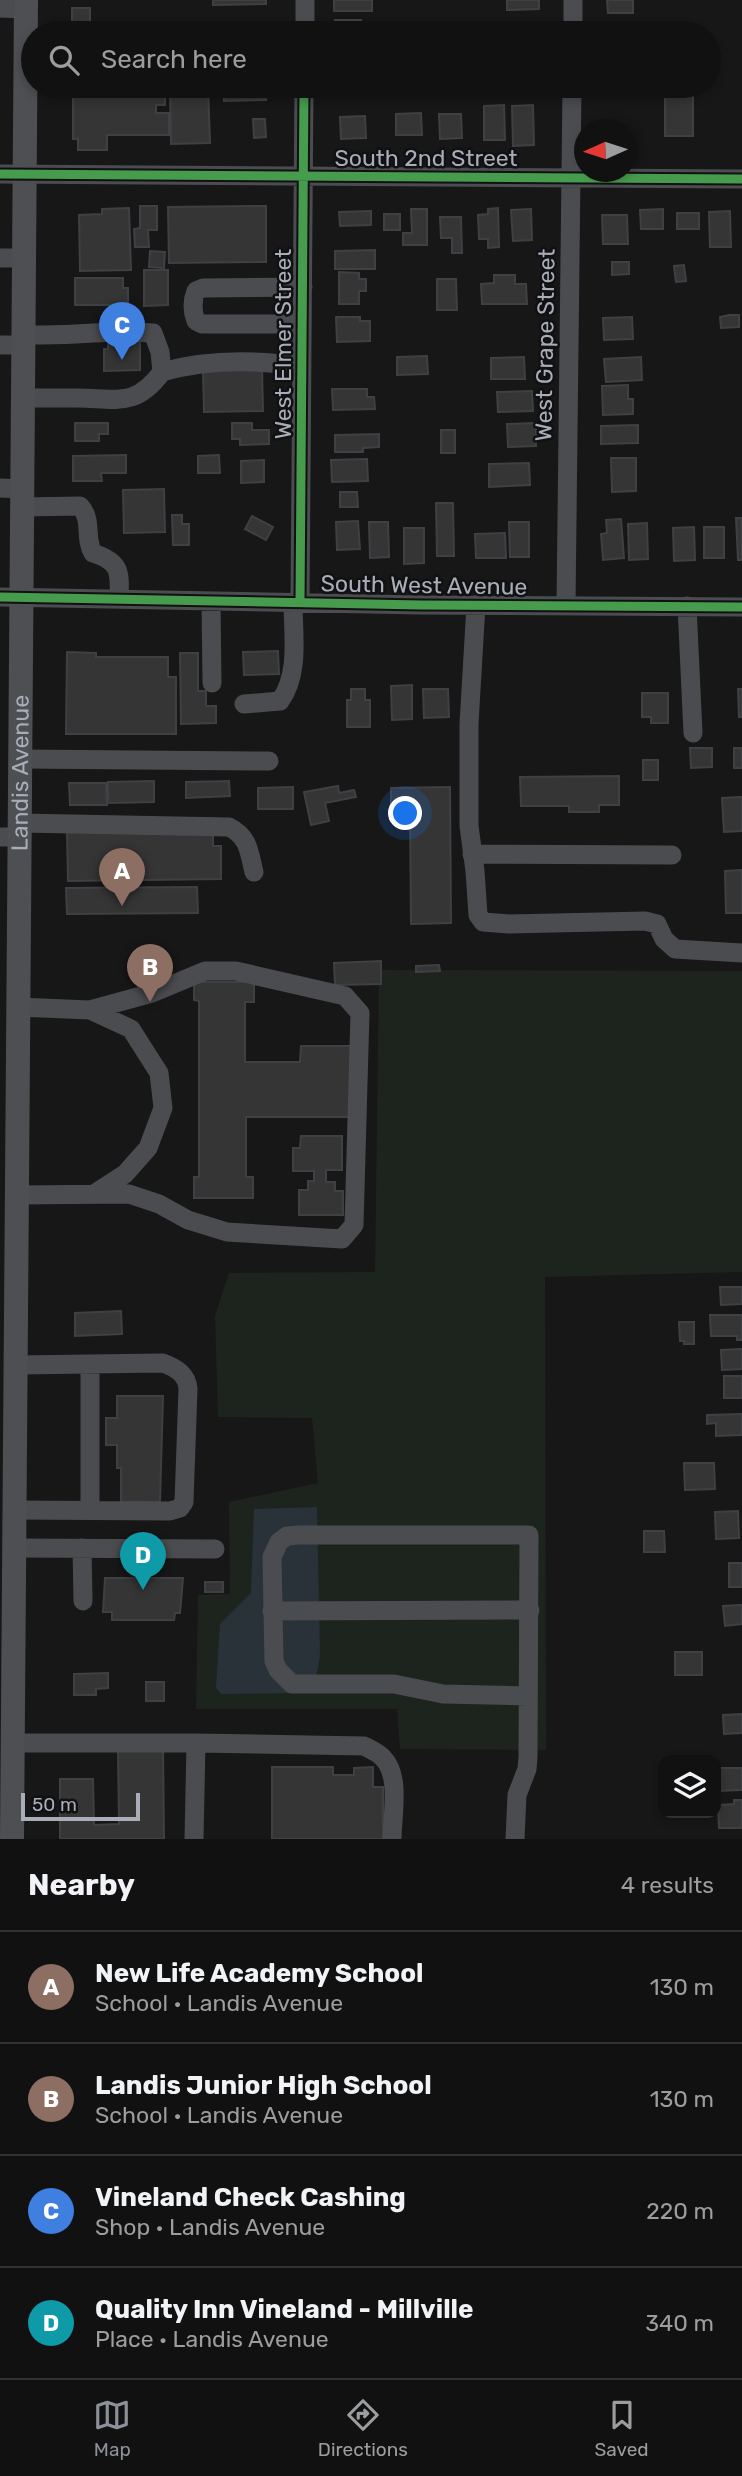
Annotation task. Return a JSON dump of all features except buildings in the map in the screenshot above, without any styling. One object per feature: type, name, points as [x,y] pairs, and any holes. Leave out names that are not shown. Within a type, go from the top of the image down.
[{"type":"main road","name":"Landis Avenue","points":[[12,1839],[6,1787],[13,1743],[7,1653],[16,1510],[8,1463],[16,1364],[8,1282],[9,1128],[18,1007],[13,832],[20,759],[11,597],[15,495],[23,398],[16,342],[12,258],[25,174],[25,98]]},
{"type":"street","points":[[305,0],[305,21]]},
{"type":"street","points":[[573,0],[573,21]]},
{"type":"street","points":[[0,8],[26,5]]},
{"type":"street","name":"West Elmer Street","points":[[244,704],[280,701],[287,692],[293,656],[302,366],[304,98]]},
{"type":"street","name":"West Grape Street","points":[[566,606],[572,98]]},
{"type":"street","name":"South 2nd Street","points":[[0,174],[742,179]]},
{"type":"street","points":[[302,324],[202,324],[196,321],[193,315],[193,300],[196,291],[203,288],[303,287]]},
{"type":"street","points":[[16,342],[88,332],[153,333],[160,352],[162,372]]},
{"type":"street","points":[[23,398],[111,401],[136,396],[150,388],[162,372],[189,364],[274,363],[302,366]]},
{"type":"street","points":[[15,495],[80,506],[88,517],[89,546],[93,553],[109,558],[120,574],[119,599]]},
{"type":"street","name":"South West Avenue","points":[[11,597],[742,607]]},
{"type":"street","points":[[211,601],[212,682]]},
{"type":"street","points":[[476,605],[469,724],[469,826],[478,915],[484,922],[509,924],[645,920],[657,924],[664,939],[674,949],[742,953]]},
{"type":"street","points":[[687,606],[693,733]]},
{"type":"street","points":[[20,759],[269,761]]},
{"type":"street","points":[[13,832],[229,827],[240,833],[248,846],[254,872]]},
{"type":"street","points":[[472,854],[672,855]]},
{"type":"street","points":[[10,1191],[129,1194],[159,1203],[188,1220],[227,1233],[342,1239],[354,1225],[360,1013],[345,996],[236,971],[205,971],[152,993],[90,1010],[18,1007]]},
{"type":"street","points":[[90,1010],[131,1029],[159,1073],[163,1108],[148,1148],[125,1174],[93,1194]]},
{"type":"street","points":[[16,1364],[163,1363],[183,1374],[188,1389],[184,1502],[180,1508],[170,1511],[16,1510]]},
{"type":"street","points":[[90,1364],[90,1510]]},
{"type":"street","points":[[515,1839],[517,1795],[527,1769],[530,1610],[529,1535],[299,1535],[287,1536],[274,1549],[274,1661],[278,1670],[292,1684],[394,1684],[443,1694],[528,1696]]},
{"type":"street","points":[[15,1548],[215,1549]]},
{"type":"street","points":[[82,1548],[83,1601]]},
{"type":"street","points":[[272,1611],[530,1610]]},
{"type":"street","points":[[13,1743],[364,1746],[383,1757],[391,1769],[393,1839]]},
{"type":"street","points":[[194,1839],[196,1743]]},
{"type":"shaded area","points":[[379,970],[742,971],[742,1272],[545,1277],[546,1750],[400,1749],[397,1709],[196,1709],[198,1595],[230,1594],[229,1502],[318,1483],[312,1418],[218,1417],[215,1316],[229,1273],[375,1272]]},
{"type":"shaded area","points":[[317,1507],[320,1656],[316,1677],[296,1693],[221,1694],[216,1688],[220,1624],[251,1593],[254,1509]]},
{"type":"cycle path","points":[[300,602],[304,98]]},
{"type":"cycle path","points":[[0,174],[742,179]]},
{"type":"cycle path","points":[[0,597],[421,605],[742,607]]},
{"type":"place","name":"Vineland Check Cashing","points":[[122,360]]},
{"type":"place","name":"New Life Academy School","points":[[122,906]]},
{"type":"place","name":"Landis Junior High School","points":[[150,1002]]},
{"type":"place","name":"Quality Inn Vineland - Millville","points":[[143,1590]]}]
